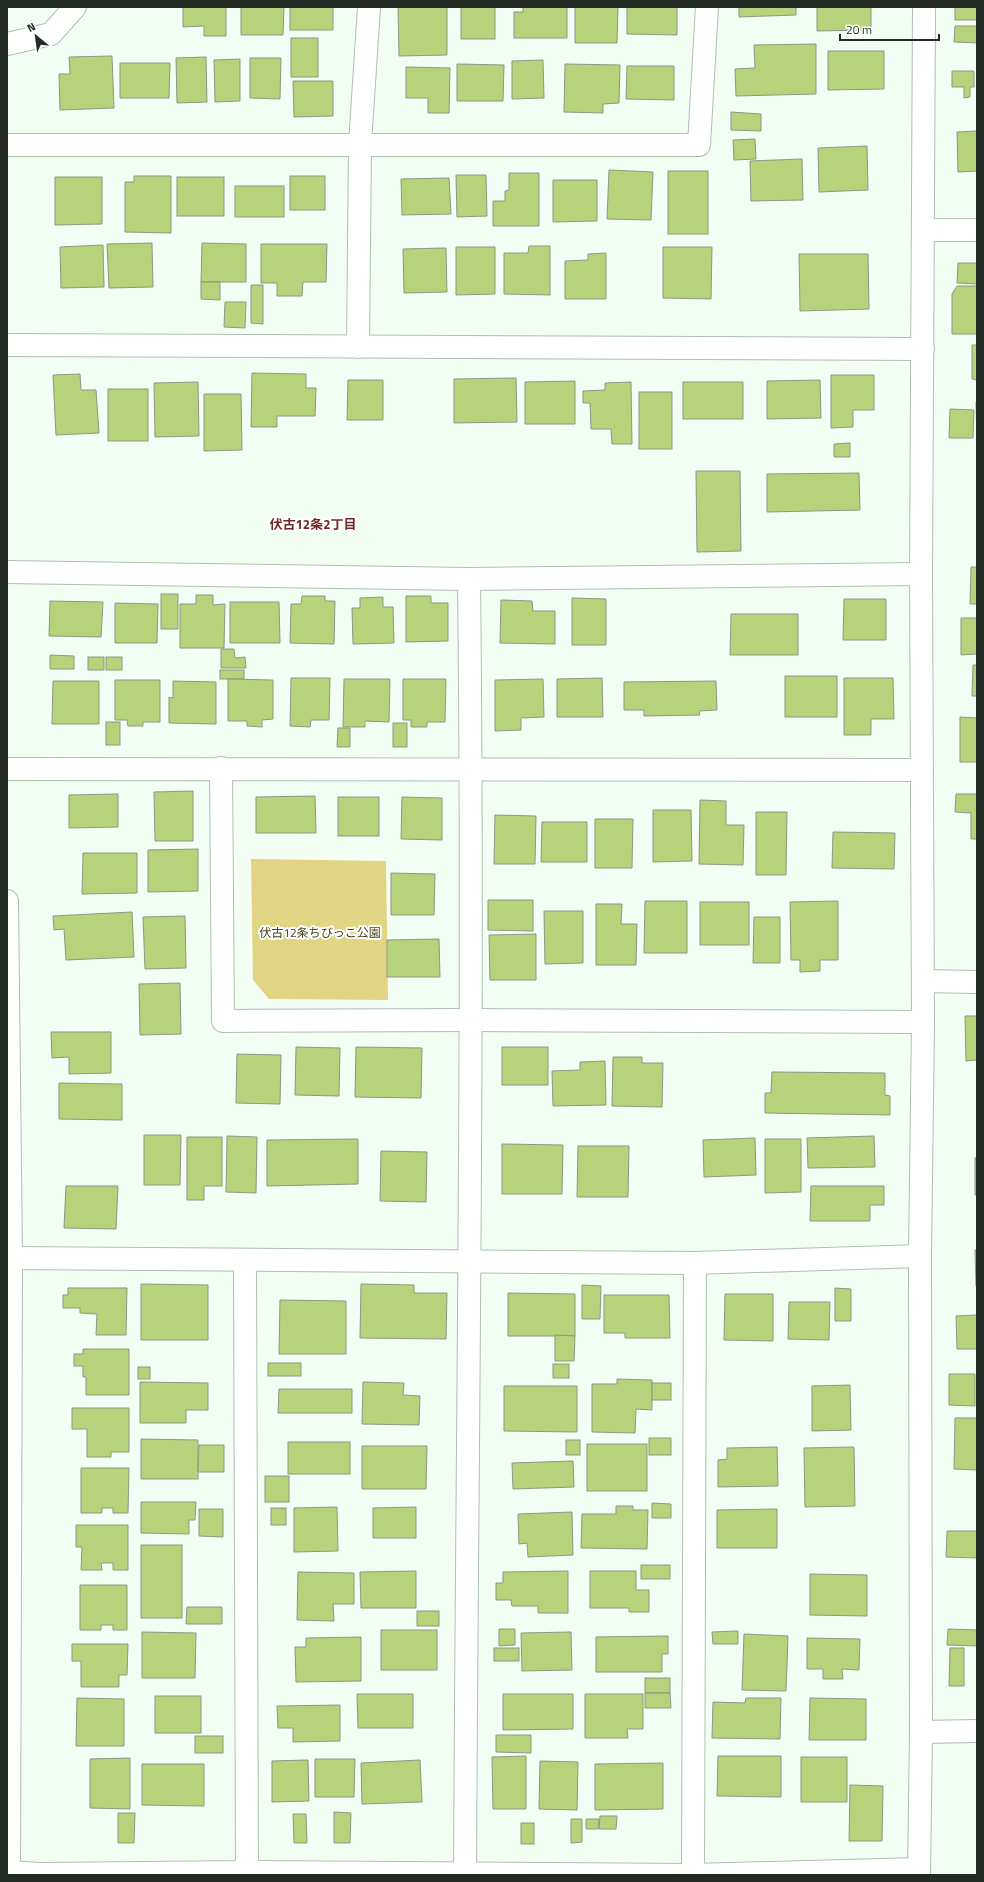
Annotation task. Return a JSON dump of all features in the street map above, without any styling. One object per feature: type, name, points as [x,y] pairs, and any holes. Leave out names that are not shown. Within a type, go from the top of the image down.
[{"type":"street","points":[[7,44],[51,34],[75,7]]},
{"type":"street","points":[[358,347],[360,144],[369,7]]},
{"type":"street","points":[[7,144],[699,145],[707,7]]},
{"type":"street","points":[[7,901],[9,1258],[8,1873],[693,1875],[919,1872],[921,1732],[920,1256],[923,1022],[921,574],[924,7]]},
{"type":"street","points":[[924,230],[977,230]]},
{"type":"street","points":[[7,345],[923,349]]},
{"type":"street","points":[[7,572],[469,579],[921,574]]},
{"type":"street","points":[[465,1874],[470,1261],[471,770],[469,579]]},
{"type":"street","points":[[7,769],[221,768],[471,770],[922,770]]},
{"type":"street","points":[[221,768],[224,1021],[470,1020],[923,1022]]},
{"type":"street","points":[[923,981],[977,982]]},
{"type":"street","points":[[9,1258],[695,1263],[920,1256]]},
{"type":"street","points":[[245,1260],[248,1874]]},
{"type":"street","points":[[693,1875],[695,1263]]},
{"type":"street","points":[[921,1732],[977,1731]]},
{"type":"green space","name":"伏古12条ちびっこ公園","points":[[251,859],[386,861],[388,1000],[269,999],[253,980]]},
{"type":"building","points":[[183,7],[226,7],[226,36],[204,36],[204,26],[183,27]]},
{"type":"building","points":[[241,7],[284,7],[283,35],[241,35]]},
{"type":"building","points":[[290,7],[333,7],[333,30],[290,30]]},
{"type":"building","points":[[398,7],[447,7],[447,55],[399,56]]},
{"type":"building","points":[[461,7],[495,7],[495,39],[461,39]]},
{"type":"building","points":[[523,7],[567,7],[567,38],[514,38],[514,12],[523,12]]},
{"type":"building","points":[[575,7],[618,7],[617,43],[575,43]]},
{"type":"building","points":[[627,7],[677,7],[677,35],[627,34]]},
{"type":"building","points":[[739,7],[796,7],[796,15],[739,17]]},
{"type":"building","points":[[817,7],[871,7],[871,30],[817,31]]},
{"type":"building","points":[[955,7],[977,7],[977,20],[955,20]]},
{"type":"building","points":[[955,26],[977,26],[977,43],[954,42]]},
{"type":"building","points":[[291,38],[318,38],[318,77],[291,77]]},
{"type":"building","points":[[816,44],[816,94],[736,96],[735,69],[755,68],[754,45]]},
{"type":"building","points":[[828,51],[884,51],[884,89],[828,90]]},
{"type":"building","points":[[112,56],[114,108],[60,110],[59,74],[70,74],[69,57]]},
{"type":"building","points":[[206,57],[207,102],[177,103],[176,58]]},
{"type":"building","points":[[250,58],[281,58],[280,99],[250,98]]},
{"type":"building","points":[[240,59],[240,101],[215,102],[214,60]]},
{"type":"building","points":[[543,60],[544,98],[512,99],[512,61]]},
{"type":"building","points":[[120,63],[170,63],[169,98],[120,98]]},
{"type":"building","points":[[457,64],[504,65],[503,101],[457,101]]},
{"type":"building","points":[[565,64],[620,65],[619,103],[603,104],[603,113],[564,112]]},
{"type":"building","points":[[627,66],[674,66],[674,100],[626,99]]},
{"type":"building","points":[[406,67],[450,68],[449,113],[428,113],[428,98],[406,98]]},
{"type":"building","points":[[952,71],[974,71],[974,87],[970,87],[970,97],[964,98],[964,87],[952,87]]},
{"type":"building","points":[[293,81],[333,81],[333,116],[294,117]]},
{"type":"building","points":[[731,112],[761,114],[761,131],[731,130]]},
{"type":"building","points":[[977,131],[977,171],[958,172],[957,132]]},
{"type":"building","points":[[755,139],[756,159],[734,160],[733,140]]},
{"type":"building","points":[[867,146],[868,190],[819,192],[818,148]]},
{"type":"building","points":[[802,159],[803,200],[751,201],[750,161]]},
{"type":"building","points":[[609,170],[653,172],[651,220],[607,219]]},
{"type":"building","points":[[668,171],[708,171],[708,234],[668,234]]},
{"type":"building","points":[[509,173],[539,173],[539,226],[493,226],[493,201],[505,201],[505,191],[509,190]]},
{"type":"building","points":[[456,175],[486,175],[487,216],[457,217]]},
{"type":"building","points":[[134,176],[171,176],[171,233],[125,232],[125,182],[134,182]]},
{"type":"building","points":[[290,176],[325,176],[325,210],[290,210]]},
{"type":"building","points":[[55,177],[102,177],[102,224],[55,225]]},
{"type":"building","points":[[177,177],[224,177],[224,216],[177,216]]},
{"type":"building","points":[[449,178],[451,214],[402,215],[401,179]]},
{"type":"building","points":[[553,180],[597,180],[597,221],[553,222]]},
{"type":"building","points":[[235,186],[284,186],[284,217],[235,217]]},
{"type":"building","points":[[152,243],[153,287],[109,288],[107,244]]},
{"type":"building","points":[[202,243],[246,244],[246,282],[201,282]]},
{"type":"building","points":[[261,244],[327,244],[326,282],[303,282],[302,296],[277,296],[277,283],[261,283]]},
{"type":"building","points":[[103,245],[104,287],[61,288],[60,247]]},
{"type":"building","points":[[529,246],[550,246],[550,295],[504,294],[504,253],[528,253]]},
{"type":"building","points":[[456,247],[495,247],[495,294],[456,295]]},
{"type":"building","points":[[663,247],[712,247],[711,299],[663,298]]},
{"type":"building","points":[[446,248],[447,292],[404,293],[403,249]]},
{"type":"building","points":[[606,253],[606,299],[565,299],[565,261],[588,260],[588,254]]},
{"type":"building","points":[[799,254],[868,254],[869,309],[800,311]]},
{"type":"building","points":[[958,263],[977,263],[977,284],[957,283]]},
{"type":"building","points":[[201,282],[220,282],[220,300],[201,299]]},
{"type":"building","points":[[251,285],[263,285],[263,324],[251,323]]},
{"type":"building","points":[[957,286],[977,286],[977,334],[952,334],[952,294]]},
{"type":"building","points":[[225,302],[246,302],[245,328],[224,327]]},
{"type":"building","points":[[972,345],[977,345],[977,380],[972,379]]},
{"type":"building","points":[[252,373],[306,374],[306,388],[316,388],[315,416],[277,416],[277,427],[251,427]]},
{"type":"building","points":[[80,374],[81,390],[96,390],[99,433],[56,435],[53,375]]},
{"type":"building","points":[[831,375],[874,375],[874,410],[853,410],[853,427],[831,428]]},
{"type":"building","points":[[516,378],[517,422],[454,423],[454,379]]},
{"type":"building","points":[[348,380],[383,380],[383,420],[347,420]]},
{"type":"building","points":[[820,380],[821,418],[767,419],[767,381]]},
{"type":"building","points":[[575,381],[575,424],[525,424],[525,382]]},
{"type":"building","points":[[198,382],[199,436],[155,437],[154,383]]},
{"type":"building","points":[[631,382],[632,444],[612,444],[611,429],[591,429],[590,403],[583,403],[583,391],[605,390],[605,383]]},
{"type":"building","points":[[683,382],[743,382],[743,419],[683,419]]},
{"type":"building","points":[[108,389],[148,389],[148,441],[108,441]]},
{"type":"building","points":[[639,392],[672,392],[672,449],[639,449]]},
{"type":"building","points":[[204,394],[241,394],[242,450],[204,451]]},
{"type":"building","points":[[976,402],[977,402],[977,446]]},
{"type":"building","points":[[950,409],[974,410],[973,438],[949,438]]},
{"type":"building","points":[[850,443],[850,457],[834,457],[834,444]]},
{"type":"building","points":[[696,471],[740,471],[741,551],[697,552]]},
{"type":"building","points":[[859,473],[860,510],[767,512],[767,474]]},
{"type":"building","points":[[971,567],[977,567],[977,604],[970,604]]},
{"type":"building","points":[[161,594],[178,594],[178,629],[161,629]]},
{"type":"building","points":[[196,595],[213,595],[213,605],[225,604],[224,648],[180,648],[180,604],[196,604]]},
{"type":"building","points":[[302,596],[325,596],[325,601],[335,601],[334,644],[290,643],[291,604],[301,604]]},
{"type":"building","points":[[406,596],[431,596],[431,603],[448,603],[448,641],[406,642]]},
{"type":"building","points":[[383,597],[383,607],[393,607],[394,643],[353,644],[352,608],[360,608],[360,598]]},
{"type":"building","points":[[572,598],[606,599],[606,645],[572,645]]},
{"type":"building","points":[[844,599],[886,599],[886,640],[843,640]]},
{"type":"building","points":[[501,600],[532,601],[533,611],[555,611],[555,644],[500,643]]},
{"type":"building","points":[[50,601],[103,602],[101,637],[49,636]]},
{"type":"building","points":[[230,602],[279,602],[280,643],[230,643]]},
{"type":"building","points":[[115,603],[158,604],[157,643],[115,643]]},
{"type":"building","points":[[731,614],[798,614],[798,655],[730,655]]},
{"type":"building","points":[[961,618],[977,618],[977,654],[961,655]]},
{"type":"building","points":[[221,649],[234,649],[235,658],[245,657],[246,668],[221,668]]},
{"type":"building","points":[[50,655],[74,656],[74,669],[50,669]]},
{"type":"building","points":[[88,657],[104,657],[104,670],[88,670]]},
{"type":"building","points":[[106,657],[122,657],[122,670],[106,670]]},
{"type":"building","points":[[973,665],[977,665],[977,696],[972,696]]},
{"type":"building","points":[[220,670],[244,670],[244,679],[220,679]]},
{"type":"building","points":[[785,676],[837,676],[837,717],[785,717]]},
{"type":"building","points":[[291,678],[330,678],[329,720],[311,720],[310,727],[290,726]]},
{"type":"building","points":[[602,678],[603,717],[557,717],[557,679]]},
{"type":"building","points":[[844,678],[893,678],[894,719],[871,719],[871,735],[844,735]]},
{"type":"building","points":[[228,679],[273,680],[273,719],[262,720],[262,727],[247,726],[247,721],[228,721]]},
{"type":"building","points":[[344,679],[390,679],[389,722],[365,721],[365,727],[343,727]]},
{"type":"building","points":[[403,679],[446,679],[445,722],[427,722],[427,727],[411,727],[411,720],[403,720]]},
{"type":"building","points":[[543,679],[544,717],[521,718],[521,730],[495,731],[495,680]]},
{"type":"building","points":[[115,680],[160,680],[160,722],[143,722],[143,726],[128,726],[127,720],[115,720]]},
{"type":"building","points":[[53,681],[99,681],[99,724],[52,724]]},
{"type":"building","points":[[173,681],[216,682],[216,724],[169,723],[169,697],[173,698]]},
{"type":"building","points":[[716,681],[717,710],[699,711],[700,715],[644,716],[644,710],[624,710],[624,682]]},
{"type":"building","points":[[960,717],[977,718],[977,762],[960,762]]},
{"type":"building","points":[[106,722],[120,722],[120,745],[106,745]]},
{"type":"building","points":[[393,723],[407,723],[407,747],[393,747]]},
{"type":"building","points":[[338,728],[350,728],[350,747],[337,747]]},
{"type":"building","points":[[193,791],[193,841],[155,841],[154,792]]},
{"type":"building","points":[[118,794],[118,827],[69,828],[69,795]]},
{"type":"building","points":[[956,794],[977,794],[977,839],[971,839],[971,813],[955,812]]},
{"type":"building","points":[[315,796],[316,833],[256,833],[256,797]]},
{"type":"building","points":[[338,797],[379,797],[379,836],[338,836]]},
{"type":"building","points":[[402,797],[442,798],[442,840],[401,839]]},
{"type":"building","points":[[700,800],[726,801],[726,825],[744,825],[743,865],[699,864]]},
{"type":"building","points":[[653,810],[691,810],[692,861],[653,862]]},
{"type":"building","points":[[756,812],[787,812],[786,875],[756,875]]},
{"type":"building","points":[[495,815],[536,816],[535,864],[494,864]]},
{"type":"building","points":[[595,819],[633,819],[632,868],[595,868]]},
{"type":"building","points":[[542,822],[587,822],[587,862],[541,862]]},
{"type":"building","points":[[833,832],[895,833],[894,869],[832,868]]},
{"type":"building","points":[[198,849],[198,891],[148,892],[148,850]]},
{"type":"building","points":[[83,853],[137,853],[137,893],[82,894]]},
{"type":"building","points":[[391,873],[435,874],[434,915],[391,915]]},
{"type":"building","points":[[488,900],[533,900],[533,931],[488,930]]},
{"type":"building","points":[[645,901],[687,901],[687,953],[644,953]]},
{"type":"building","points":[[838,901],[838,960],[820,960],[820,971],[800,972],[800,960],[791,960],[790,902]]},
{"type":"building","points":[[700,902],[749,902],[749,945],[700,945]]},
{"type":"building","points":[[596,904],[622,904],[621,924],[637,924],[636,965],[596,965]]},
{"type":"building","points":[[544,911],[583,911],[583,963],[545,964]]},
{"type":"building","points":[[132,912],[134,957],[66,960],[64,929],[54,930],[53,916]]},
{"type":"building","points":[[185,916],[186,968],[145,969],[143,917]]},
{"type":"building","points":[[754,917],[780,917],[780,963],[753,963]]},
{"type":"building","points":[[536,934],[536,980],[490,980],[489,935]]},
{"type":"building","points":[[439,939],[440,977],[387,977],[387,940]]},
{"type":"building","points":[[180,983],[181,1034],[140,1035],[139,984]]},
{"type":"building","points":[[965,1016],[977,1016],[977,1060],[966,1061]]},
{"type":"building","points":[[51,1032],[111,1032],[111,1073],[69,1074],[69,1057],[52,1058]]},
{"type":"building","points":[[296,1047],[340,1048],[339,1096],[295,1095]]},
{"type":"building","points":[[356,1047],[422,1048],[421,1098],[355,1097]]},
{"type":"building","points":[[502,1047],[548,1047],[548,1085],[502,1085]]},
{"type":"building","points":[[237,1054],[281,1055],[280,1104],[236,1103]]},
{"type":"building","points":[[613,1057],[642,1057],[642,1063],[663,1063],[662,1107],[612,1106]]},
{"type":"building","points":[[605,1061],[606,1105],[553,1106],[552,1071],[580,1070],[580,1062]]},
{"type":"building","points":[[772,1072],[885,1073],[885,1095],[890,1096],[890,1115],[765,1113],[765,1093],[771,1093]]},
{"type":"building","points":[[59,1083],[122,1084],[122,1120],[59,1119]]},
{"type":"building","points":[[144,1135],[181,1135],[180,1185],[144,1185]]},
{"type":"building","points":[[227,1136],[257,1137],[256,1193],[226,1192]]},
{"type":"building","points":[[874,1136],[875,1167],[808,1168],[807,1138]]},
{"type":"building","points":[[187,1137],[222,1137],[222,1186],[204,1186],[204,1200],[187,1200]]},
{"type":"building","points":[[755,1138],[756,1175],[704,1177],[703,1140]]},
{"type":"building","points":[[358,1139],[358,1184],[267,1186],[267,1140]]},
{"type":"building","points":[[765,1139],[801,1139],[801,1192],[765,1193]]},
{"type":"building","points":[[502,1144],[563,1145],[562,1194],[502,1194]]},
{"type":"building","points":[[578,1146],[629,1146],[628,1197],[577,1197]]},
{"type":"building","points":[[381,1151],[427,1152],[426,1202],[380,1201]]},
{"type":"building","points":[[975,1158],[977,1158],[977,1195],[975,1195]]},
{"type":"building","points":[[66,1186],[118,1186],[116,1229],[64,1228]]},
{"type":"building","points":[[811,1186],[884,1186],[884,1205],[870,1205],[870,1221],[810,1221]]},
{"type":"building","points":[[975,1250],[977,1250],[977,1286],[976,1286]]},
{"type":"building","points":[[141,1284],[208,1285],[208,1340],[141,1340]]},
{"type":"building","points":[[361,1284],[414,1285],[414,1293],[447,1293],[446,1339],[360,1338]]},
{"type":"building","points":[[582,1285],[601,1286],[600,1319],[582,1319]]},
{"type":"building","points":[[68,1288],[127,1288],[126,1335],[96,1335],[97,1314],[80,1313],[80,1308],[63,1308],[63,1295],[68,1295]]},
{"type":"building","points":[[835,1288],[851,1289],[851,1321],[835,1321]]},
{"type":"building","points":[[508,1293],[575,1294],[575,1336],[508,1336]]},
{"type":"building","points":[[725,1294],[773,1294],[773,1341],[724,1340]]},
{"type":"building","points":[[604,1295],[669,1295],[670,1338],[625,1338],[625,1333],[604,1333]]},
{"type":"building","points":[[280,1300],[346,1301],[346,1354],[279,1354]]},
{"type":"building","points":[[789,1302],[830,1302],[829,1340],[788,1339]]},
{"type":"building","points":[[977,1315],[977,1349],[957,1349],[956,1316]]},
{"type":"building","points":[[555,1335],[575,1336],[574,1361],[555,1361]]},
{"type":"building","points":[[83,1349],[129,1349],[129,1395],[86,1395],[86,1377],[83,1377],[83,1366],[74,1366],[74,1354],[83,1354]]},
{"type":"building","points":[[268,1363],[301,1363],[301,1376],[268,1376]]},
{"type":"building","points":[[553,1364],[569,1364],[569,1378],[553,1378]]},
{"type":"building","points":[[138,1367],[150,1367],[150,1379],[138,1379]]},
{"type":"building","points":[[949,1374],[975,1374],[975,1406],[949,1405]]},
{"type":"building","points":[[617,1379],[652,1380],[652,1410],[636,1409],[635,1433],[592,1432],[592,1384],[617,1384]]},
{"type":"building","points":[[140,1382],[208,1383],[208,1410],[186,1410],[186,1423],[140,1423]]},
{"type":"building","points":[[363,1382],[404,1383],[403,1395],[420,1396],[419,1425],[362,1424]]},
{"type":"building","points":[[652,1383],[671,1383],[671,1400],[652,1400]]},
{"type":"building","points":[[850,1385],[851,1430],[812,1431],[812,1386]]},
{"type":"building","points":[[504,1386],[577,1386],[577,1432],[504,1431]]},
{"type":"building","points":[[279,1389],[352,1389],[352,1413],[278,1413]]},
{"type":"building","points":[[72,1408],[129,1408],[129,1452],[111,1452],[111,1457],[87,1457],[87,1429],[72,1429]]},
{"type":"building","points":[[955,1418],[977,1418],[977,1470],[954,1469]]},
{"type":"building","points":[[649,1438],[671,1438],[671,1455],[649,1455]]},
{"type":"building","points":[[141,1439],[198,1440],[198,1479],[141,1479]]},
{"type":"building","points":[[566,1440],[580,1440],[580,1455],[566,1455]]},
{"type":"building","points":[[288,1442],[350,1442],[350,1474],[288,1474]]},
{"type":"building","points":[[587,1444],[647,1444],[647,1491],[587,1491]]},
{"type":"building","points":[[199,1445],[224,1445],[224,1472],[198,1472]]},
{"type":"building","points":[[362,1446],[427,1446],[426,1489],[362,1489]]},
{"type":"building","points":[[777,1447],[778,1486],[718,1487],[718,1460],[727,1459],[727,1448]]},
{"type":"building","points":[[854,1447],[855,1506],[805,1507],[804,1448]]},
{"type":"building","points":[[573,1461],[574,1487],[513,1489],[512,1463]]},
{"type":"building","points":[[81,1468],[129,1468],[128,1513],[113,1513],[113,1508],[102,1508],[102,1513],[81,1513]]},
{"type":"building","points":[[265,1476],[289,1476],[289,1502],[265,1502]]},
{"type":"building","points":[[141,1502],[196,1502],[195,1520],[189,1520],[189,1534],[141,1533]]},
{"type":"building","points":[[652,1503],[671,1504],[671,1518],[652,1518]]},
{"type":"building","points":[[616,1506],[633,1506],[633,1510],[648,1510],[647,1549],[581,1548],[582,1514],[616,1514]]},
{"type":"building","points":[[337,1507],[338,1551],[294,1552],[294,1508]]},
{"type":"building","points":[[416,1507],[416,1538],[373,1538],[373,1508]]},
{"type":"building","points":[[271,1508],[286,1508],[286,1525],[271,1525]]},
{"type":"building","points":[[199,1509],[223,1509],[223,1537],[199,1536]]},
{"type":"building","points":[[777,1509],[777,1548],[717,1548],[717,1510]]},
{"type":"building","points":[[572,1512],[573,1555],[528,1557],[527,1543],[519,1544],[518,1514]]},
{"type":"building","points":[[76,1525],[128,1525],[128,1570],[113,1570],[113,1563],[101,1563],[102,1570],[81,1570],[82,1547],[76,1547]]},
{"type":"building","points":[[947,1531],[977,1531],[977,1558],[946,1557]]},
{"type":"building","points":[[141,1545],[182,1545],[182,1618],[141,1618]]},
{"type":"building","points":[[641,1565],[670,1565],[670,1579],[641,1579]]},
{"type":"building","points":[[416,1571],[416,1608],[361,1608],[360,1572]]},
{"type":"building","points":[[568,1571],[568,1613],[538,1613],[538,1606],[512,1606],[511,1600],[496,1600],[496,1583],[503,1583],[503,1572]]},
{"type":"building","points":[[590,1571],[636,1571],[636,1590],[649,1590],[649,1612],[629,1612],[629,1608],[590,1608]]},
{"type":"building","points":[[298,1572],[354,1573],[354,1604],[333,1604],[334,1621],[297,1620]]},
{"type":"building","points":[[810,1574],[867,1575],[867,1616],[810,1615]]},
{"type":"building","points":[[80,1585],[127,1585],[127,1630],[113,1630],[113,1625],[101,1625],[101,1630],[80,1630]]},
{"type":"building","points":[[187,1607],[222,1607],[222,1624],[186,1624]]},
{"type":"building","points":[[417,1611],[439,1611],[439,1626],[417,1626]]},
{"type":"building","points":[[499,1629],[515,1629],[515,1645],[499,1646]]},
{"type":"building","points":[[948,1629],[977,1630],[977,1646],[947,1645]]},
{"type":"building","points":[[381,1630],[437,1630],[437,1670],[381,1670]]},
{"type":"building","points":[[738,1631],[738,1644],[713,1644],[712,1632]]},
{"type":"building","points":[[142,1632],[196,1633],[195,1678],[142,1678]]},
{"type":"building","points":[[571,1632],[572,1670],[522,1671],[521,1633]]},
{"type":"building","points":[[744,1634],[788,1636],[786,1691],[742,1690]]},
{"type":"building","points":[[668,1636],[668,1654],[662,1654],[662,1672],[596,1672],[596,1637]]},
{"type":"building","points":[[361,1637],[361,1681],[296,1682],[295,1647],[306,1647],[306,1638]]},
{"type":"building","points":[[807,1638],[860,1639],[859,1670],[842,1669],[843,1679],[823,1679],[823,1669],[807,1669]]},
{"type":"building","points":[[72,1644],[128,1644],[127,1675],[119,1675],[119,1687],[81,1687],[81,1661],[72,1661]]},
{"type":"building","points":[[494,1648],[519,1648],[519,1661],[494,1661]]},
{"type":"building","points":[[950,1648],[964,1648],[964,1686],[949,1686]]},
{"type":"building","points":[[645,1678],[670,1678],[670,1693],[645,1693]]},
{"type":"building","points":[[645,1693],[670,1693],[671,1708],[645,1708]]},
{"type":"building","points":[[357,1694],[413,1694],[413,1728],[358,1728]]},
{"type":"building","points":[[503,1694],[573,1694],[573,1729],[503,1730]]},
{"type":"building","points":[[585,1694],[643,1694],[643,1729],[627,1729],[628,1738],[585,1738]]},
{"type":"building","points":[[155,1696],[201,1696],[201,1733],[155,1733]]},
{"type":"building","points":[[77,1698],[124,1699],[124,1746],[76,1746]]},
{"type":"building","points":[[746,1698],[781,1698],[780,1739],[712,1738],[713,1702],[745,1703]]},
{"type":"building","points":[[810,1698],[866,1699],[866,1740],[809,1740]]},
{"type":"building","points":[[340,1705],[340,1741],[293,1742],[293,1728],[278,1728],[277,1706]]},
{"type":"building","points":[[496,1735],[531,1735],[531,1753],[496,1752]]},
{"type":"building","points":[[195,1736],[223,1736],[223,1753],[195,1753]]},
{"type":"building","points":[[526,1756],[526,1809],[493,1809],[492,1757]]},
{"type":"building","points":[[718,1756],[781,1756],[781,1797],[717,1796]]},
{"type":"building","points":[[801,1757],[847,1757],[847,1802],[801,1802]]},
{"type":"building","points":[[130,1758],[130,1809],[90,1808],[90,1759]]},
{"type":"building","points":[[315,1759],[355,1759],[354,1797],[315,1797]]},
{"type":"building","points":[[308,1760],[309,1801],[272,1802],[272,1761]]},
{"type":"building","points":[[420,1760],[422,1802],[362,1804],[361,1763]]},
{"type":"building","points":[[540,1761],[578,1762],[577,1810],[539,1809]]},
{"type":"building","points":[[663,1763],[663,1809],[595,1810],[595,1764]]},
{"type":"building","points":[[142,1764],[204,1764],[204,1806],[142,1805]]},
{"type":"building","points":[[850,1785],[883,1786],[882,1841],[849,1841]]},
{"type":"building","points":[[334,1812],[351,1813],[350,1843],[334,1843]]},
{"type":"building","points":[[118,1813],[135,1813],[134,1843],[118,1843]]},
{"type":"building","points":[[293,1814],[306,1814],[307,1843],[294,1843]]},
{"type":"building","points":[[600,1816],[617,1816],[616,1829],[599,1829]]},
{"type":"building","points":[[571,1819],[582,1819],[582,1842],[571,1843]]},
{"type":"building","points":[[586,1819],[599,1819],[598,1829],[586,1829]]},
{"type":"building","points":[[521,1823],[534,1823],[534,1844],[521,1844]]},
{"type":"district","name":"伏古12条2丁目","points":[[313,524]]}]
